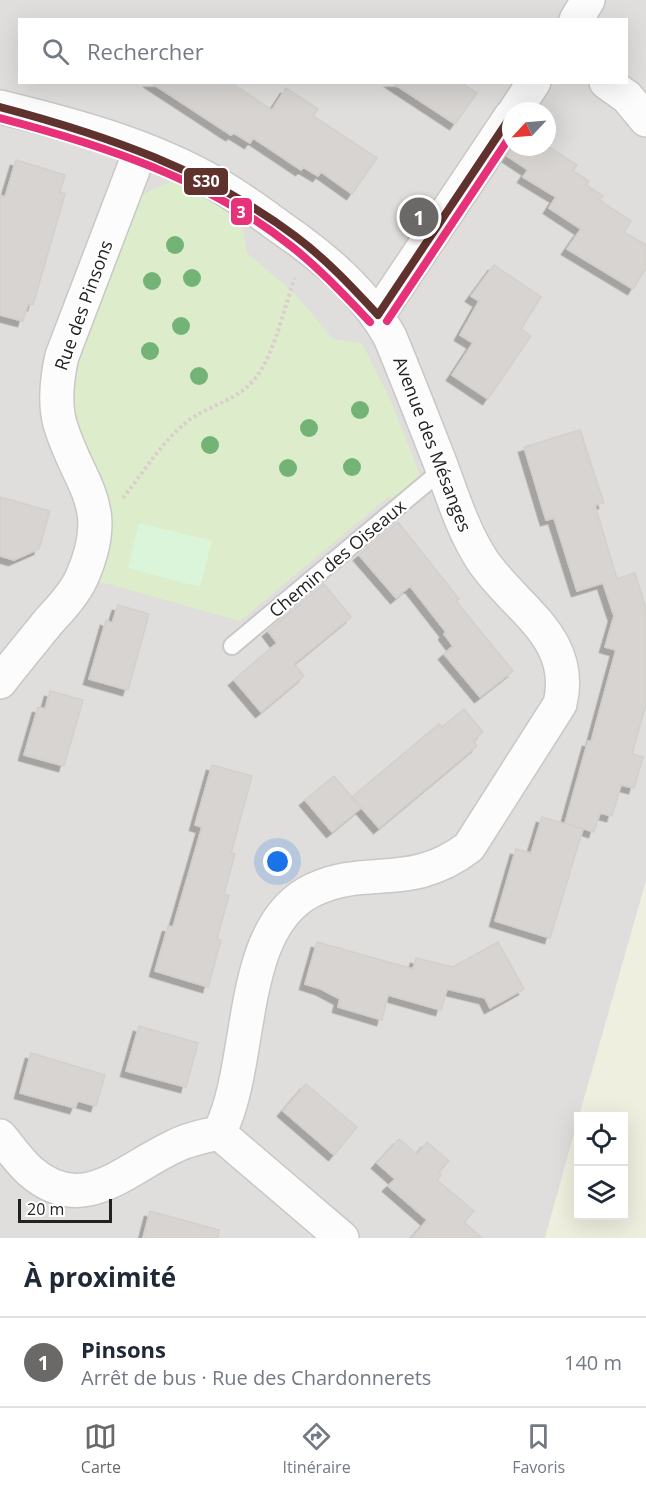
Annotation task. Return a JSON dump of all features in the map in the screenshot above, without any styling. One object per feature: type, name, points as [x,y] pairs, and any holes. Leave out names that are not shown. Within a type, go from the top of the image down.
[{"type":"street","points":[[577,18],[588,0]]},
{"type":"street","points":[[520,102],[533,84]]},
{"type":"street","points":[[609,84],[627,97],[646,120]]},
{"type":"street","name":"Avenue des Mésanges","points":[[0,107],[141,149],[217,184],[306,246],[334,269],[378,315],[390,337],[465,530],[483,561],[550,639],[562,663],[565,684],[560,704],[469,847],[446,863],[422,872],[325,885],[301,897],[276,921],[261,956],[229,1109],[219,1133]]},
{"type":"street","points":[[378,315],[502,129]]},
{"type":"street","name":"Rue des Pinsons","points":[[0,682],[82,579],[96,524],[89,487],[60,423],[57,377],[66,346],[141,149]]},
{"type":"street","points":[[0,1136],[30,1172],[62,1189],[78,1191],[93,1190],[107,1184],[175,1146],[194,1138],[219,1133],[342,1238]]},
{"type":"lane","name":"Chemin des Oiseaux","points":[[232,646],[442,470]]},
{"type":"path","points":[[96,524],[114,511],[173,434],[190,420],[233,398],[257,376],[264,363],[306,246]]},
{"type":"shaded area","points":[[0,0],[646,0],[646,881],[581,1112],[574,1112],[574,1135],[545,1238],[0,1238]]},
{"type":"green space","points":[[174,180],[241,218],[247,253],[295,294],[333,339],[362,343],[391,401],[422,480],[402,497],[387,498],[240,621],[97,581],[109,538],[110,511],[105,487],[76,420],[73,378],[141,195]]},
{"type":"green space","points":[[139,523],[212,541],[200,587],[128,568]]},
{"type":"green space","points":[[646,881],[646,1238],[545,1238],[574,1133],[574,1220],[628,1220],[628,1112],[580,1112]]},
{"type":"building","points":[[153,84],[233,84],[272,110],[286,88],[318,109],[313,116],[377,158],[352,194],[321,172],[318,176],[303,167],[301,170],[253,138],[250,143],[234,133],[231,135]]},
{"type":"building","points":[[394,84],[463,84],[477,93],[455,124]]},
{"type":"building","points":[[556,152],[577,165],[573,171],[589,181],[586,185],[603,196],[599,200],[631,221],[624,232],[646,245],[646,268],[633,289],[567,249],[581,229],[549,208],[556,197],[523,177],[528,170],[507,156],[556,156]]},
{"type":"building","points":[[16,160],[65,175],[60,192],[65,194],[33,305],[28,304],[23,321],[0,315],[0,195],[5,197]]},
{"type":"building","points":[[494,265],[541,297],[521,329],[531,336],[488,399],[452,375],[473,343],[460,335],[479,301],[471,296]]},
{"type":"building","points":[[580,430],[604,503],[595,505],[617,579],[635,573],[646,609],[646,704],[632,754],[643,757],[634,788],[621,785],[612,816],[600,813],[594,832],[565,823],[588,741],[591,742],[616,650],[605,647],[614,616],[603,583],[577,591],[554,518],[546,520],[524,447]]},
{"type":"building","points":[[0,497],[50,511],[39,549],[14,560],[0,556]]},
{"type":"building","points":[[398,522],[459,599],[456,601],[513,671],[480,697],[444,654],[453,646],[444,634],[446,632],[410,586],[396,598],[359,555]]},
{"type":"building","points":[[324,584],[351,617],[294,664],[304,676],[261,712],[234,680],[277,643],[268,631]]},
{"type":"building","points":[[118,605],[149,614],[128,690],[89,679],[106,620],[112,623]]},
{"type":"building","points":[[50,691],[83,700],[64,766],[24,755],[38,707],[45,709]]},
{"type":"building","points":[[464,709],[483,732],[473,741],[477,746],[379,828],[352,797],[439,724],[442,727]]},
{"type":"building","points":[[212,765],[252,776],[231,853],[235,854],[224,894],[229,895],[217,939],[221,940],[208,987],[155,971],[168,926],[173,927],[202,827],[195,825]]},
{"type":"building","points":[[334,776],[361,808],[332,832],[305,800]]},
{"type":"building","points":[[542,817],[583,829],[550,938],[495,921],[516,849],[531,853]]},
{"type":"building","points":[[317,942],[413,969],[416,958],[453,967],[498,942],[524,989],[490,1008],[485,998],[447,989],[441,1010],[388,995],[382,1020],[338,1007],[340,999],[305,984]]},
{"type":"building","points":[[139,1026],[198,1043],[186,1087],[126,1071]]},
{"type":"building","points":[[31,1053],[105,1075],[96,1106],[78,1101],[75,1108],[20,1093]]},
{"type":"building","points":[[306,1084],[357,1127],[334,1155],[283,1111]]},
{"type":"building","points":[[399,1139],[417,1154],[427,1142],[449,1161],[439,1172],[441,1175],[437,1180],[474,1211],[464,1222],[482,1238],[412,1238],[427,1220],[388,1186],[395,1179],[377,1163]]},
{"type":"building","points":[[150,1211],[219,1230],[218,1238],[143,1238]]},
{"type":"transit line","name":"S30","points":[[0,107],[117,143],[154,157],[227,192],[295,236],[317,254],[378,315]]},
{"type":"transit line","name":"3","points":[[0,118],[77,140],[153,167],[225,202],[259,222],[302,255],[370,322]]},
{"type":"transit line","name":"S30","points":[[378,315],[502,129]]},
{"type":"transit line","name":"3","points":[[387,321],[502,148]]},
{"type":"place","name":"Pinsons","points":[[419,217]]}]
